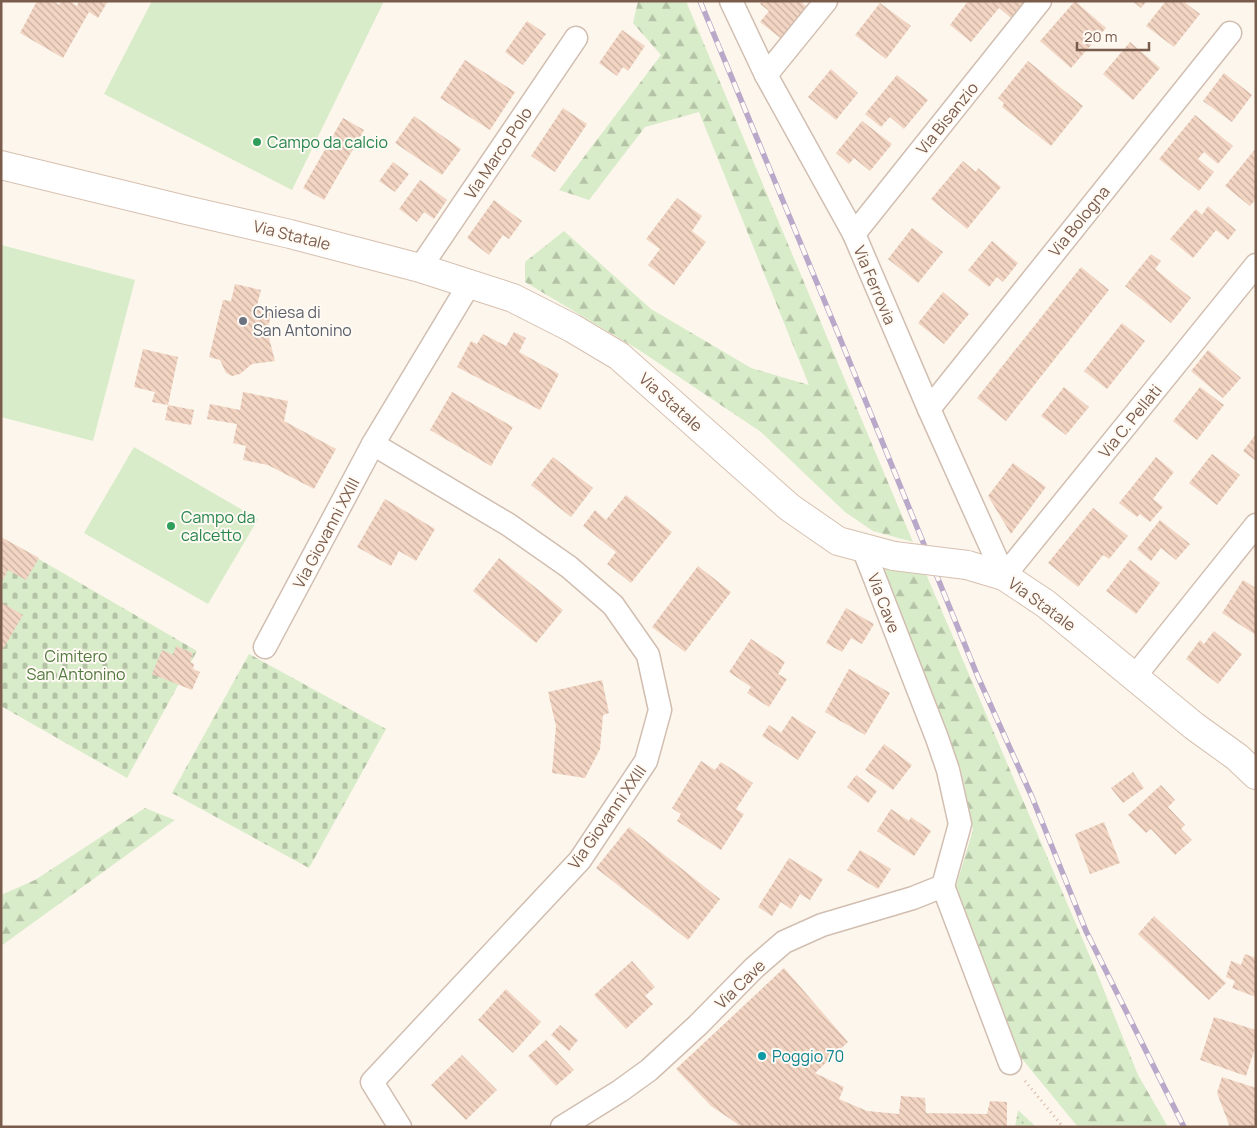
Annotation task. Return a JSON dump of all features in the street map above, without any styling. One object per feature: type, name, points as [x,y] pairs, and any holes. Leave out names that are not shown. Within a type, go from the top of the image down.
[{"type":"street","name":"Via Ferrovia","points":[[731,1],[766,74],[854,234],[929,409],[1004,576]]},
{"type":"street","points":[[766,74],[826,1]]},
{"type":"street","name":"Via Bisanzio","points":[[854,234],[1040,1]]},
{"type":"street","name":"Via Bologna","points":[[929,409],[1230,33]]},
{"type":"street","name":"Via Marco Polo","points":[[420,268],[576,38]]},
{"type":"street","name":"Via Statale","points":[[4,162],[186,210],[290,234],[420,268],[513,298],[572,328],[619,356],[789,507],[838,541],[894,556],[967,564],[1004,576],[1046,604],[1194,726],[1237,757],[1256,775]]},
{"type":"street","name":"Via C. Pellati","points":[[1004,576],[1256,265]]},
{"type":"street","name":"Via Giovanni XXIII","points":[[264,647],[373,444],[470,283]]},
{"type":"street","name":"Via Giovanni XXIII","points":[[373,444],[509,525],[569,567],[614,605],[648,655],[660,710],[646,761],[580,860],[372,1082],[400,1127]]},
{"type":"street","points":[[1135,676],[1256,525]]},
{"type":"street","name":"Via Cave","points":[[562,1127],[620,1092],[649,1070],[698,1025],[754,968],[784,942],[822,925],[913,898],[943,886],[960,824],[948,770],[862,548]]},
{"type":"street","points":[[943,886],[1010,1063]]},
{"type":"path","points":[[1010,1063],[1063,1127]]},
{"type":"green space","name":"Campo da calcio","points":[[152,1],[384,1],[292,190],[104,94]]},
{"type":"green space","points":[[638,1],[686,1],[913,542],[873,531],[845,512],[761,432],[639,350],[525,282],[525,262],[564,231],[651,309],[751,368],[809,385],[699,112],[645,127],[589,200],[559,190],[661,55],[633,23]]},
{"type":"green space","points":[[1,245],[135,280],[93,441],[1,417]]},
{"type":"green space","name":"Campo da calcetto","points":[[134,447],[258,519],[208,604],[84,533]]},
{"type":"green space","name":"Cimitero San Antonino","points":[[1,537],[197,651],[127,778],[1,706]]},
{"type":"green space","points":[[880,565],[926,574],[1097,973],[1138,1075],[1168,1127],[1078,1127],[1018,1054],[956,886],[973,830],[961,770]]},
{"type":"green space","points":[[249,654],[386,729],[309,868],[172,793]]},
{"type":"green space","points":[[145,808],[175,820],[1,946],[1,895],[35,880]]},
{"type":"green space","points":[[1018,1110],[1036,1127],[1015,1127]]},
{"type":"building","points":[[37,1],[53,1],[59,5],[61,1],[69,1],[77,6],[79,1],[108,1],[98,18],[89,12],[63,58],[20,33]]},
{"type":"building","points":[[762,1],[800,1],[808,8],[783,40],[760,22],[769,11],[760,4]]},
{"type":"building","points":[[968,1],[1024,1],[1011,18],[999,8],[971,42],[950,25]]},
{"type":"building","points":[[1075,1],[1106,28],[1071,68],[1040,41]]},
{"type":"building","points":[[1132,1],[1147,1],[1141,8]]},
{"type":"building","points":[[1166,1],[1183,1],[1200,14],[1174,47],[1146,26]]},
{"type":"building","points":[[880,3],[911,26],[886,59],[855,35]]},
{"type":"building","points":[[527,21],[546,34],[523,65],[505,52]]},
{"type":"building","points":[[622,30],[645,46],[628,71],[623,67],[617,76],[599,63]]},
{"type":"building","points":[[1130,42],[1160,68],[1133,100],[1103,74]]},
{"type":"building","points":[[465,60],[515,92],[490,130],[440,98]]},
{"type":"building","points":[[1028,61],[1083,106],[1051,146],[1002,107],[1004,103],[998,98]]},
{"type":"building","points":[[831,69],[858,93],[836,120],[808,97]]},
{"type":"building","points":[[1224,73],[1252,95],[1232,122],[1203,101]]},
{"type":"building","points":[[897,75],[928,100],[904,129],[890,117],[881,127],[865,114]]},
{"type":"building","points":[[563,108],[587,124],[555,172],[531,156]]},
{"type":"building","points":[[1195,115],[1233,146],[1218,164],[1204,152],[1198,159],[1214,172],[1199,191],[1159,159]]},
{"type":"building","points":[[414,116],[461,149],[442,175],[395,143]]},
{"type":"building","points":[[343,118],[364,130],[324,200],[303,188]]},
{"type":"building","points":[[862,121],[892,144],[870,171],[854,158],[849,164],[836,153]]},
{"type":"building","points":[[1256,148],[1256,199],[1250,206],[1225,186]]},
{"type":"building","points":[[963,161],[976,172],[978,168],[1001,187],[967,229],[931,199]]},
{"type":"building","points":[[393,162],[409,174],[395,192],[379,181]]},
{"type":"building","points":[[420,180],[447,200],[434,219],[424,212],[417,222],[399,209]]},
{"type":"building","points":[[677,198],[702,216],[692,231],[706,242],[674,285],[648,265],[660,249],[646,239]]},
{"type":"building","points":[[494,200],[522,221],[509,239],[503,235],[489,255],[467,238]]},
{"type":"building","points":[[1208,206],[1236,230],[1228,240],[1216,230],[1193,258],[1170,239],[1196,209],[1202,215]]},
{"type":"building","points":[[912,228],[943,252],[918,283],[888,259]]},
{"type":"building","points":[[992,241],[1018,263],[1003,282],[997,277],[989,287],[968,270]]},
{"type":"building","points":[[1151,254],[1161,261],[1155,269],[1191,298],[1171,323],[1125,286]]},
{"type":"building","points":[[1081,267],[1109,290],[1006,421],[977,398]]},
{"type":"building","name":"Chiesa di San Antonino","points":[[235,284],[261,290],[256,309],[272,313],[267,330],[275,361],[252,364],[240,374],[232,376],[226,373],[220,360],[209,357],[223,300],[231,301]]},
{"type":"building","points":[[943,292],[969,314],[944,344],[918,323]]},
{"type":"building","points":[[1122,323],[1145,341],[1107,389],[1084,371]]},
{"type":"building","points":[[514,332],[526,338],[519,352],[559,374],[540,410],[457,367],[471,341],[477,344],[483,334],[506,346]]},
{"type":"building","points":[[143,349],[178,357],[168,405],[152,402],[155,392],[134,387]]},
{"type":"building","points":[[1208,350],[1241,378],[1223,398],[1191,371]]},
{"type":"building","points":[[1064,387],[1089,407],[1066,435],[1041,416]]},
{"type":"building","points":[[1200,387],[1224,405],[1197,440],[1173,421]]},
{"type":"building","points":[[243,392],[288,401],[284,421],[336,449],[314,489],[268,465],[243,460],[246,446],[233,443],[237,424],[207,419],[210,404],[240,410]]},
{"type":"building","points":[[452,392],[513,427],[491,466],[430,430]]},
{"type":"building","points":[[168,405],[194,410],[191,425],[165,420]]},
{"type":"building","points":[[1256,434],[1256,461],[1243,451]]},
{"type":"building","points":[[1212,454],[1240,475],[1217,505],[1189,483]]},
{"type":"building","points":[[553,457],[593,488],[571,517],[531,485]]},
{"type":"building","points":[[1156,457],[1174,472],[1153,499],[1163,507],[1150,522],[1140,514],[1137,517],[1119,503]]},
{"type":"building","points":[[1013,463],[1046,487],[1011,534],[988,496]]},
{"type":"building","points":[[626,495],[672,532],[631,583],[607,564],[616,552],[583,526],[595,510],[606,520]]},
{"type":"building","points":[[385,499],[435,529],[416,561],[399,551],[391,566],[357,547]]},
{"type":"building","points":[[1093,508],[1128,536],[1109,559],[1103,555],[1078,587],[1048,563]]},
{"type":"building","points":[[1160,520],[1190,544],[1176,560],[1161,548],[1151,561],[1137,549]]},
{"type":"building","points":[[1,537],[39,558],[26,580],[8,570],[1,583]]},
{"type":"building","points":[[499,558],[563,610],[536,643],[473,591]]},
{"type":"building","points":[[1130,560],[1160,583],[1136,614],[1106,591]]},
{"type":"building","points":[[698,566],[731,592],[685,652],[652,627]]},
{"type":"building","points":[[1243,580],[1256,588],[1256,635],[1222,613]]},
{"type":"building","points":[[1,602],[23,615],[2,651],[1,650]]},
{"type":"building","points":[[846,608],[874,624],[862,644],[851,638],[842,652],[826,643]]},
{"type":"building","points":[[1214,631],[1242,654],[1218,684],[1186,659],[1200,640],[1204,644]]},
{"type":"building","points":[[751,639],[785,662],[778,674],[787,679],[769,707],[747,693],[751,687],[729,672]]},
{"type":"building","points":[[176,646],[193,653],[190,662],[194,664],[193,669],[200,672],[192,690],[152,674],[162,650],[173,655]]},
{"type":"building","points":[[849,669],[890,693],[865,735],[825,712]]},
{"type":"building","points":[[602,680],[609,713],[603,715],[600,749],[585,778],[552,773],[556,726],[548,692]]},
{"type":"building","points":[[792,716],[816,732],[798,760],[762,736],[769,725],[781,733]]},
{"type":"building","points":[[884,744],[912,765],[893,790],[865,770]]},
{"type":"building","points":[[701,761],[715,770],[721,762],[753,783],[736,809],[744,814],[721,850],[677,821],[681,814],[672,808]]},
{"type":"building","points":[[1133,772],[1144,788],[1123,803],[1111,788]]},
{"type":"building","points":[[856,775],[877,791],[868,803],[847,787]]},
{"type":"building","points":[[1161,785],[1175,800],[1168,807],[1185,825],[1181,829],[1192,840],[1175,855],[1151,829],[1146,833],[1128,815]]},
{"type":"building","points":[[891,809],[909,821],[911,817],[931,831],[914,856],[877,831]]},
{"type":"building","points":[[1104,822],[1120,863],[1090,874],[1075,834]]},
{"type":"building","points":[[629,827],[720,899],[688,940],[596,868]]},
{"type":"building","points":[[860,850],[891,869],[878,889],[847,870]]},
{"type":"building","points":[[789,858],[823,879],[810,900],[800,894],[791,909],[781,902],[772,916],[758,907]]},
{"type":"building","points":[[1154,916],[1226,983],[1209,1000],[1138,934]]},
{"type":"building","points":[[1245,954],[1256,958],[1256,997],[1232,988],[1235,981],[1226,977],[1231,961],[1241,965]]},
{"type":"building","points":[[632,961],[655,987],[645,996],[653,1004],[626,1029],[594,995]]},
{"type":"building","name":"Poggio 70","points":[[784,968],[848,1042],[815,1073],[844,1087],[839,1099],[867,1111],[899,1114],[901,1096],[925,1098],[926,1113],[987,1114],[990,1101],[1007,1102],[1007,1127],[742,1127],[711,1106],[676,1069]]},
{"type":"building","points":[[506,989],[541,1022],[513,1053],[478,1020]]},
{"type":"building","points":[[1214,1017],[1256,1030],[1256,1045],[1246,1076],[1200,1060]]},
{"type":"building","points":[[560,1025],[578,1040],[569,1051],[551,1035]]},
{"type":"building","points":[[546,1040],[574,1070],[556,1086],[528,1056]]},
{"type":"building","points":[[462,1055],[497,1090],[466,1120],[431,1085]]},
{"type":"building","points":[[1222,1077],[1256,1088],[1256,1127],[1230,1127],[1217,1093]]},
{"type":"railway","points":[[700,1],[978,677],[1032,797],[1086,931],[1184,1127]]},
{"type":"place","name":"Campo da calcio","points":[[257,142]]},
{"type":"place","name":"Chiesa di San Antonino","points":[[243,321]]},
{"type":"place","name":"Campo da calcetto","points":[[171,526]]},
{"type":"place","name":"Poggio 70","points":[[762,1056]]}]
